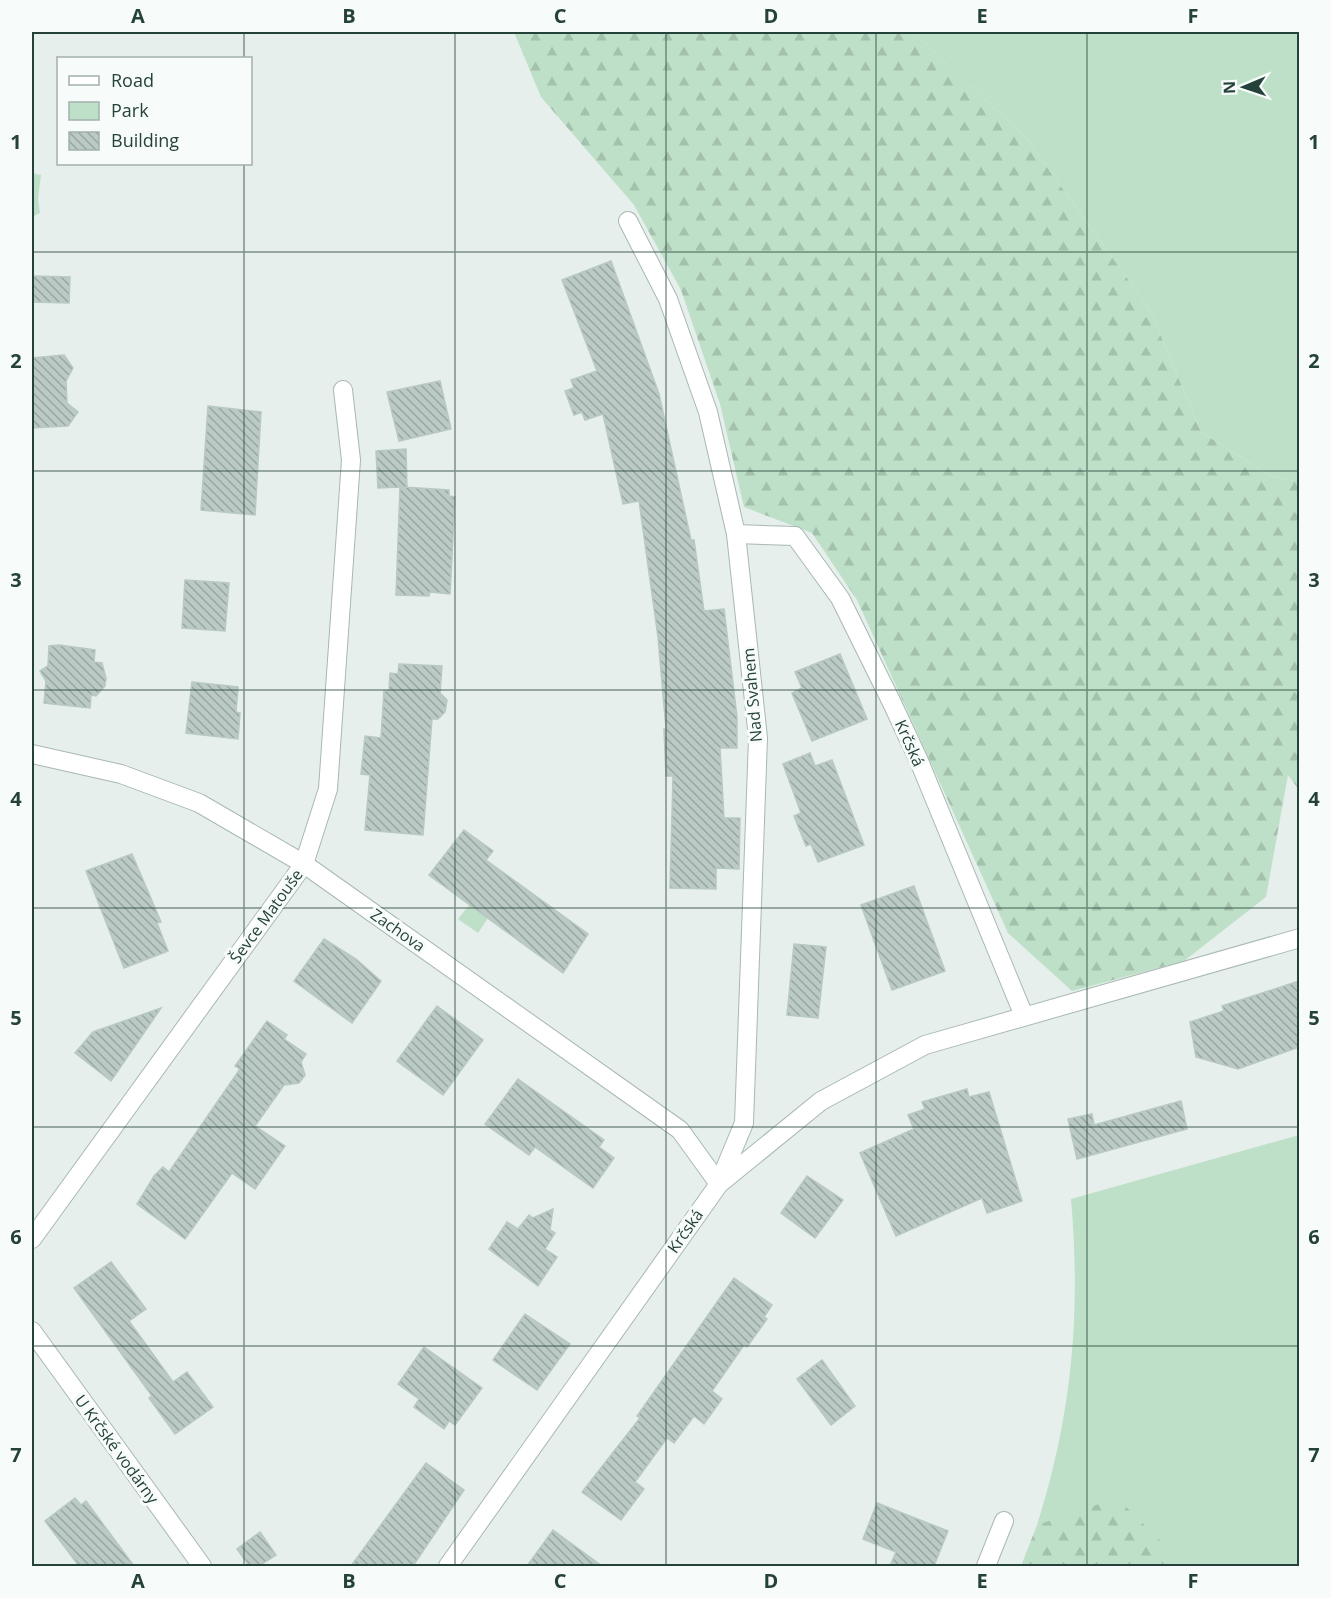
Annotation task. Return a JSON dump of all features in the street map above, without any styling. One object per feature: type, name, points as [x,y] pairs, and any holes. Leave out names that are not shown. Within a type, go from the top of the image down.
[{"type":"street","name":"Nad Svahem","points":[[628,221],[668,299],[705,402],[736,534],[758,738],[744,1123],[718,1184]]},
{"type":"street","name":"Ševce Matouše","points":[[32,1239],[304,864],[328,789],[351,460],[343,390]]},
{"type":"street","name":"Krčská","points":[[736,534],[795,536],[840,598],[919,761],[1024,1016]]},
{"type":"street","name":"Zachova","points":[[32,754],[121,774],[199,803],[304,864],[680,1130],[718,1184]]},
{"type":"street","name":"Krčská","points":[[448,1566],[718,1184],[831,1095],[925,1045],[1299,938]]},
{"type":"street","name":"U Krčské vodárny","points":[[32,1331],[202,1566]]},
{"type":"street","points":[[986,1566],[1004,1521]]},
{"type":"green space","points":[[514,32],[913,32],[1026,138],[1150,310],[1201,432],[1271,476],[1299,482],[1299,790],[1288,775],[1266,897],[1184,961],[1072,991],[1008,933],[857,600],[812,533],[744,507],[720,404],[681,290],[634,205],[541,97]]},
{"type":"green space","points":[[913,32],[1299,32],[1299,482],[1271,476],[1201,432],[1150,310],[1026,138]]},
{"type":"green space","points":[[32,173],[41,175],[38,199],[40,213],[32,217]]},
{"type":"green space","points":[[482,889],[480,912],[488,918],[478,933],[458,919]]},
{"type":"green space","points":[[1299,1135],[1299,1566],[1186,1566],[1118,1500],[1037,1525],[1058,1444],[1071,1364],[1075,1283],[1071,1199]]},
{"type":"green space","points":[[1117,1498],[1186,1566],[1021,1566],[1037,1525]]},
{"type":"building","points":[[611,261],[659,394],[691,540],[694,540],[704,611],[724,609],[737,717],[737,748],[720,748],[724,818],[740,818],[739,869],[716,868],[716,889],[670,888],[673,776],[666,776],[664,729],[666,729],[658,637],[639,501],[623,504],[603,414],[585,420],[582,412],[574,415],[565,391],[574,388],[571,380],[597,371],[562,280]]},
{"type":"building","points":[[32,276],[70,277],[69,303],[32,302]]},
{"type":"building","points":[[64,355],[73,368],[66,381],[67,403],[78,412],[68,426],[32,428],[32,358]]},
{"type":"building","points":[[440,381],[451,429],[399,441],[387,392]]},
{"type":"building","points":[[208,406],[261,412],[255,515],[201,510]]},
{"type":"building","points":[[406,449],[407,487],[403,487],[449,490],[449,496],[455,497],[450,594],[430,592],[429,596],[396,595],[400,487],[378,488],[376,451]]},
{"type":"building","points":[[185,580],[229,583],[225,631],[182,628]]},
{"type":"building","points":[[59,645],[95,650],[94,662],[102,663],[106,678],[105,686],[96,696],[91,695],[90,708],[44,703],[46,681],[40,671],[48,666],[49,646]]},
{"type":"building","points":[[840,654],[867,719],[812,741],[792,693],[802,688],[795,672]]},
{"type":"building","points":[[399,664],[442,666],[440,693],[447,700],[445,712],[438,719],[432,719],[423,835],[365,830],[370,775],[361,774],[365,736],[381,738],[384,691],[389,691],[390,673],[398,674]]},
{"type":"building","points":[[192,682],[238,687],[236,712],[240,713],[238,739],[186,733]]},
{"type":"building","points":[[810,753],[815,766],[832,760],[864,845],[818,862],[811,844],[806,846],[794,816],[801,813],[783,764]]},
{"type":"building","points":[[464,830],[493,851],[486,860],[588,934],[563,973],[429,875]]},
{"type":"building","points":[[132,854],[161,922],[157,923],[168,951],[124,968],[86,871]]},
{"type":"building","points":[[914,886],[945,971],[892,990],[861,905]]},
{"type":"building","points":[[324,939],[356,959],[381,981],[352,1023],[294,981]]},
{"type":"building","points":[[794,944],[826,947],[818,1018],[787,1015]]},
{"type":"building","points":[[1299,981],[1299,1047],[1238,1069],[1196,1057],[1190,1022],[1224,1011],[1222,1006]]},
{"type":"building","points":[[437,1006],[483,1040],[443,1095],[397,1061]]},
{"type":"building","points":[[161,1008],[111,1081],[75,1053],[93,1032]]},
{"type":"building","points":[[267,1021],[287,1035],[284,1039],[306,1054],[301,1062],[305,1075],[299,1083],[284,1085],[255,1126],[285,1146],[255,1189],[232,1173],[185,1239],[137,1204],[154,1176],[163,1167],[169,1172],[240,1069],[235,1066]]},
{"type":"building","points":[[518,1079],[604,1140],[599,1147],[614,1158],[593,1188],[535,1147],[529,1155],[485,1124]]},
{"type":"building","points":[[967,1089],[969,1097],[989,1092],[1022,1201],[987,1213],[982,1198],[896,1236],[860,1153],[914,1129],[908,1115],[925,1109],[922,1102]]},
{"type":"building","points":[[1181,1101],[1187,1129],[1077,1159],[1068,1119],[1092,1114],[1094,1125]]},
{"type":"building","points":[[807,1176],[843,1200],[815,1238],[781,1213]]},
{"type":"building","points":[[553,1209],[550,1230],[555,1233],[545,1249],[557,1257],[538,1286],[489,1249],[507,1222],[518,1229],[529,1215],[533,1218]]},
{"type":"building","points":[[111,1262],[146,1309],[129,1321],[173,1382],[187,1372],[213,1407],[175,1434],[149,1398],[152,1396],[74,1288]]},
{"type":"building","points":[[734,1278],[772,1305],[764,1317],[767,1319],[747,1347],[744,1345],[712,1391],[722,1399],[704,1424],[694,1416],[674,1443],[667,1438],[635,1482],[644,1489],[621,1520],[582,1492],[640,1418],[637,1416]]},
{"type":"building","points":[[525,1314],[570,1344],[537,1390],[493,1360]]},
{"type":"building","points":[[424,1347],[482,1388],[455,1425],[449,1421],[444,1429],[414,1407],[419,1399],[398,1384]]},
{"type":"building","points":[[822,1360],[855,1406],[831,1425],[797,1379]]},
{"type":"building","points":[[426,1463],[464,1490],[413,1566],[351,1566]]},
{"type":"building","points":[[75,1498],[81,1505],[86,1501],[134,1566],[79,1566],[45,1521]]},
{"type":"building","points":[[877,1503],[948,1531],[934,1566],[890,1566],[896,1552],[863,1539]]},
{"type":"building","points":[[553,1530],[602,1566],[527,1566]]},
{"type":"building","points":[[260,1532],[276,1555],[259,1566],[249,1566],[237,1549]]}]
